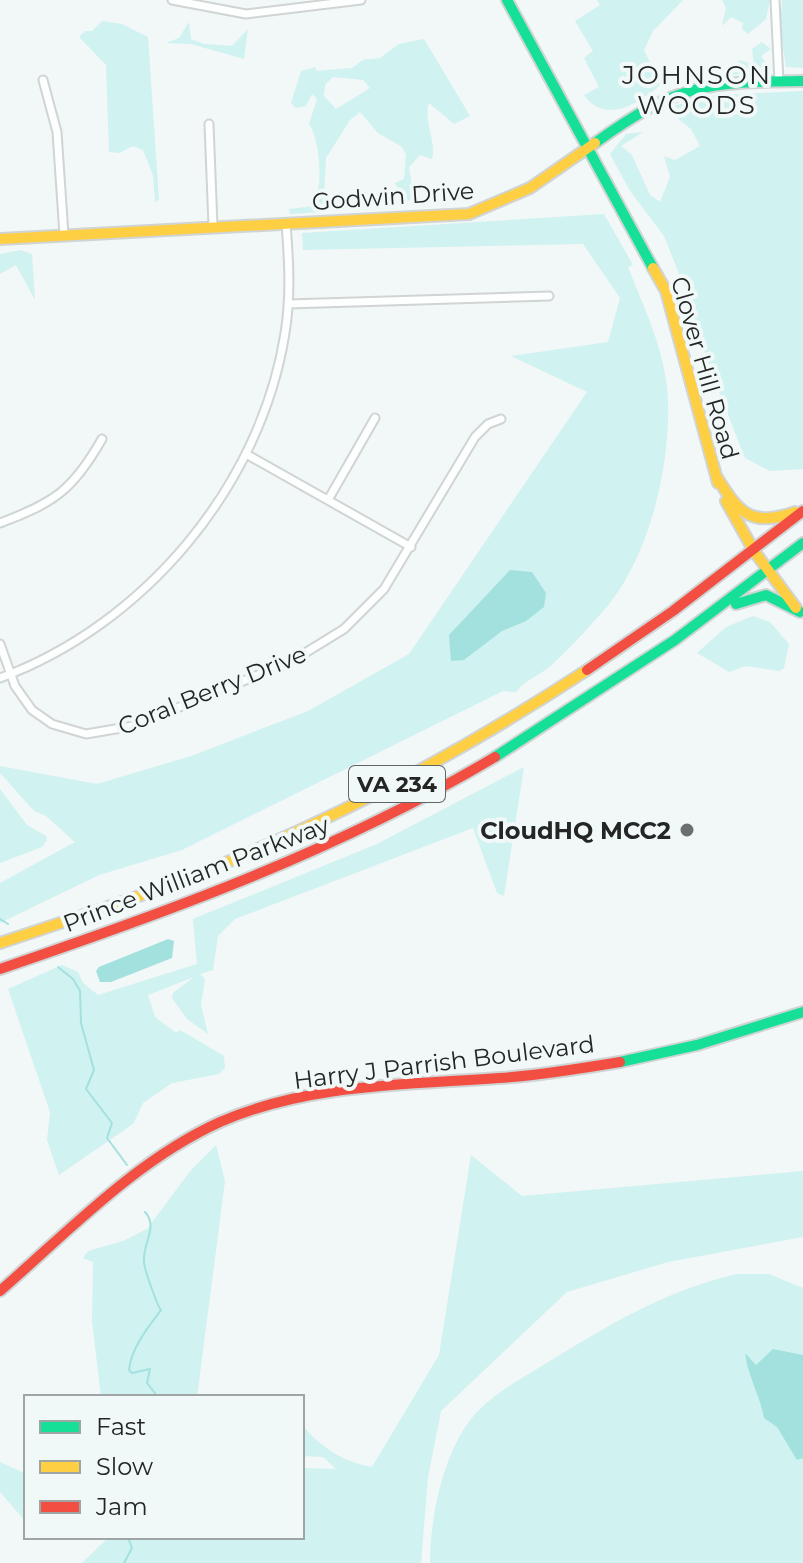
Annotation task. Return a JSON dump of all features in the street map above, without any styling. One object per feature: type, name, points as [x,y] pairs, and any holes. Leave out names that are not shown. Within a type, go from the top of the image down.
[{"type":"main road","name":"Clover Hill Road","points":[[507,0],[666,291],[716,476],[754,551],[801,614]]},
{"type":"main road","name":"Godwin Drive","points":[[0,239],[469,214],[519,198],[649,108],[690,89],[723,82],[803,81]]},
{"type":"main road","points":[[716,476],[737,507],[754,519],[773,521],[803,510]]},
{"type":"main road","name":"Prince William Parkway","points":[[0,943],[187,878],[291,835],[409,778],[567,686],[674,614],[803,510]]},
{"type":"main road","name":"Prince William Parkway","points":[[0,969],[172,910],[350,835],[544,730],[704,621],[803,543]]},
{"type":"main road","points":[[704,621],[761,594],[772,596],[801,614]]},
{"type":"main road","name":"Harry J Parrish Boulevard","points":[[0,1291],[152,1162],[193,1136],[253,1110],[284,1100],[347,1090],[516,1076],[598,1065],[679,1049],[803,1012]]},
{"type":"street","points":[[172,0],[246,14],[361,0]]},
{"type":"street","points":[[775,0],[779,82]]},
{"type":"street","points":[[43,80],[57,132],[64,235]]},
{"type":"street","points":[[209,124],[213,226]]},
{"type":"street","points":[[0,678],[75,641],[144,590],[204,521],[246,454],[273,384],[288,304],[286,224]]},
{"type":"street","points":[[288,304],[549,296]]},
{"type":"street","points":[[328,500],[375,418]]},
{"type":"street","name":"Coral Berry Drive","points":[[0,644],[11,674],[32,710],[63,729],[102,734],[133,726],[292,661],[321,645],[373,602],[411,547],[475,437],[488,424],[501,419]]},
{"type":"street","points":[[0,523],[42,508],[59,496],[86,467],[102,439]]},
{"type":"street","points":[[246,454],[411,547]]},
{"type":"shaded area","points":[[597,0],[683,0],[653,31],[644,50],[660,85],[632,105],[611,110],[592,104],[584,95],[599,87],[584,58],[593,51],[575,21],[600,5]]},
{"type":"shaded area","points":[[722,0],[770,0],[766,19],[748,34],[742,29],[743,23],[731,17],[722,26],[726,8]]},
{"type":"shaded area","points":[[782,0],[803,0],[803,68],[786,67],[780,29]]},
{"type":"shaded area","points":[[102,21],[122,24],[148,37],[159,200],[155,202],[153,175],[143,150],[133,146],[119,153],[109,152],[106,65],[79,37],[85,31],[92,31]]},
{"type":"shaded area","points":[[189,22],[191,39],[204,44],[232,46],[248,29],[244,59],[191,44],[166,43],[179,38]]},
{"type":"shaded area","points":[[424,39],[470,116],[454,124],[429,103],[432,159],[420,155],[409,167],[414,198],[405,202],[395,183],[404,179],[406,155],[402,147],[378,133],[360,112],[350,120],[326,158],[323,212],[290,214],[289,209],[313,206],[319,188],[316,141],[309,124],[317,99],[312,94],[306,106],[296,108],[291,103],[301,71],[316,67],[316,71],[352,68],[363,60],[380,58],[399,44]],"holes":[[[333,77],[363,80],[370,88],[336,109],[324,96],[325,85]]]},
{"type":"shaded area","points":[[762,42],[771,49],[761,56],[770,68],[765,73],[706,76],[700,82],[682,83],[686,77],[731,68],[740,60],[754,65],[752,49]]},
{"type":"shaded area","points":[[803,91],[803,469],[770,471],[745,458],[664,236],[630,191],[610,154],[626,134],[643,132],[621,146],[632,155],[650,195],[660,202],[670,177],[664,156],[675,160],[700,146],[691,129],[670,112],[673,106],[716,95]]},
{"type":"shaded area","points":[[604,214],[633,265],[628,267],[659,350],[668,402],[665,455],[654,511],[634,564],[605,609],[556,660],[516,692],[503,691],[182,850],[99,875],[0,923],[0,883],[75,842],[46,816],[34,811],[0,773],[0,766],[97,784],[191,756],[308,711],[409,654],[587,392],[511,356],[608,342],[620,298],[583,244],[303,250],[302,233]]},
{"type":"shaded area","points":[[20,250],[32,254],[35,300],[16,265],[0,274],[0,254]]},
{"type":"shaded area","points":[[753,616],[770,622],[789,644],[784,668],[779,671],[746,666],[729,672],[697,653],[726,627]]},
{"type":"shaded area","points":[[524,767],[504,896],[497,893],[473,828],[235,919],[218,936],[213,970],[200,974],[205,979],[201,1005],[208,1034],[187,1019],[172,998],[173,993],[194,977],[148,995],[155,1017],[176,1033],[180,1030],[224,1056],[225,1068],[219,1074],[172,1083],[143,1103],[133,1124],[59,1175],[47,1140],[50,1112],[8,989],[62,965],[78,972],[83,983],[98,995],[197,964],[193,919],[377,844]]},
{"type":"shaded area","points":[[0,789],[27,825],[46,836],[47,840],[42,847],[0,863]]},
{"type":"shaded area","points":[[216,1145],[225,1181],[197,1395],[101,1395],[92,1321],[93,1262],[83,1258],[88,1251],[123,1241],[147,1229],[191,1170]]},
{"type":"shaded area","points":[[471,1155],[522,1196],[803,1171],[803,1237],[668,1262],[567,1292],[441,1411],[428,1477],[421,1563],[82,1563],[107,1539],[304,1539],[304,1468],[336,1469],[323,1457],[304,1456],[304,1427],[334,1453],[372,1467],[439,1355]]},
{"type":"shaded area","points":[[737,1274],[769,1274],[803,1288],[803,1563],[430,1563],[435,1509],[451,1454],[468,1423],[484,1405],[591,1336],[661,1299]]},
{"type":"shaded area","points":[[0,1462],[24,1473],[24,1520],[0,1492]]},
{"type":"water","points":[[510,570],[532,572],[546,593],[544,607],[526,621],[502,631],[464,660],[451,661],[449,635]]},
{"type":"water","points":[[168,939],[174,941],[172,958],[111,982],[100,982],[96,971],[99,967]]},
{"type":"water","points":[[773,1349],[803,1355],[803,1458],[797,1460],[777,1427],[764,1418],[745,1353],[756,1365]]},
{"type":"waterway","points":[[0,919],[8,924]]},
{"type":"waterway","points":[[58,967],[73,979],[80,991],[81,1023],[94,1070],[86,1089],[112,1123],[107,1138],[127,1165]]},
{"type":"waterway","points":[[145,1212],[150,1224],[145,1266],[161,1310],[137,1346],[129,1370],[132,1373],[150,1369],[147,1383],[156,1395]]},
{"type":"waterway","points":[[124,1563],[132,1548],[127,1539]]},
{"type":"traffic: fast","points":[[507,0],[653,268]]},
{"type":"traffic: fast","points":[[595,143],[648,109],[693,90],[741,83],[803,81]]},
{"type":"traffic: fast","points":[[495,757],[675,640],[803,543]]},
{"type":"traffic: fast","points":[[736,604],[766,595],[800,612]]},
{"type":"traffic: fast","points":[[620,1062],[697,1045],[803,1012]]},
{"type":"traffic: slow","points":[[0,239],[469,214],[530,188],[595,143]]},
{"type":"traffic: slow","points":[[653,268],[666,291],[718,483]]},
{"type":"traffic: slow","points":[[716,476],[732,499],[748,514],[767,518],[795,512]]},
{"type":"traffic: slow","points":[[726,501],[754,551],[796,608]]},
{"type":"traffic: slow","points":[[0,943],[158,889],[295,833],[423,768],[587,670]]},
{"type":"traffic: jam","points":[[587,670],[673,611],[803,511]]},
{"type":"traffic: jam","points":[[0,969],[191,901],[315,850],[495,757]]},
{"type":"traffic: jam","points":[[0,1291],[104,1198],[160,1156],[220,1122],[255,1109],[327,1092],[526,1076],[620,1062]]},
{"type":"place","name":"CloudHQ MCC2","points":[[687,830]]},
{"type":"district","name":"JOHNSON WOODS","points":[[697,90]]}]
